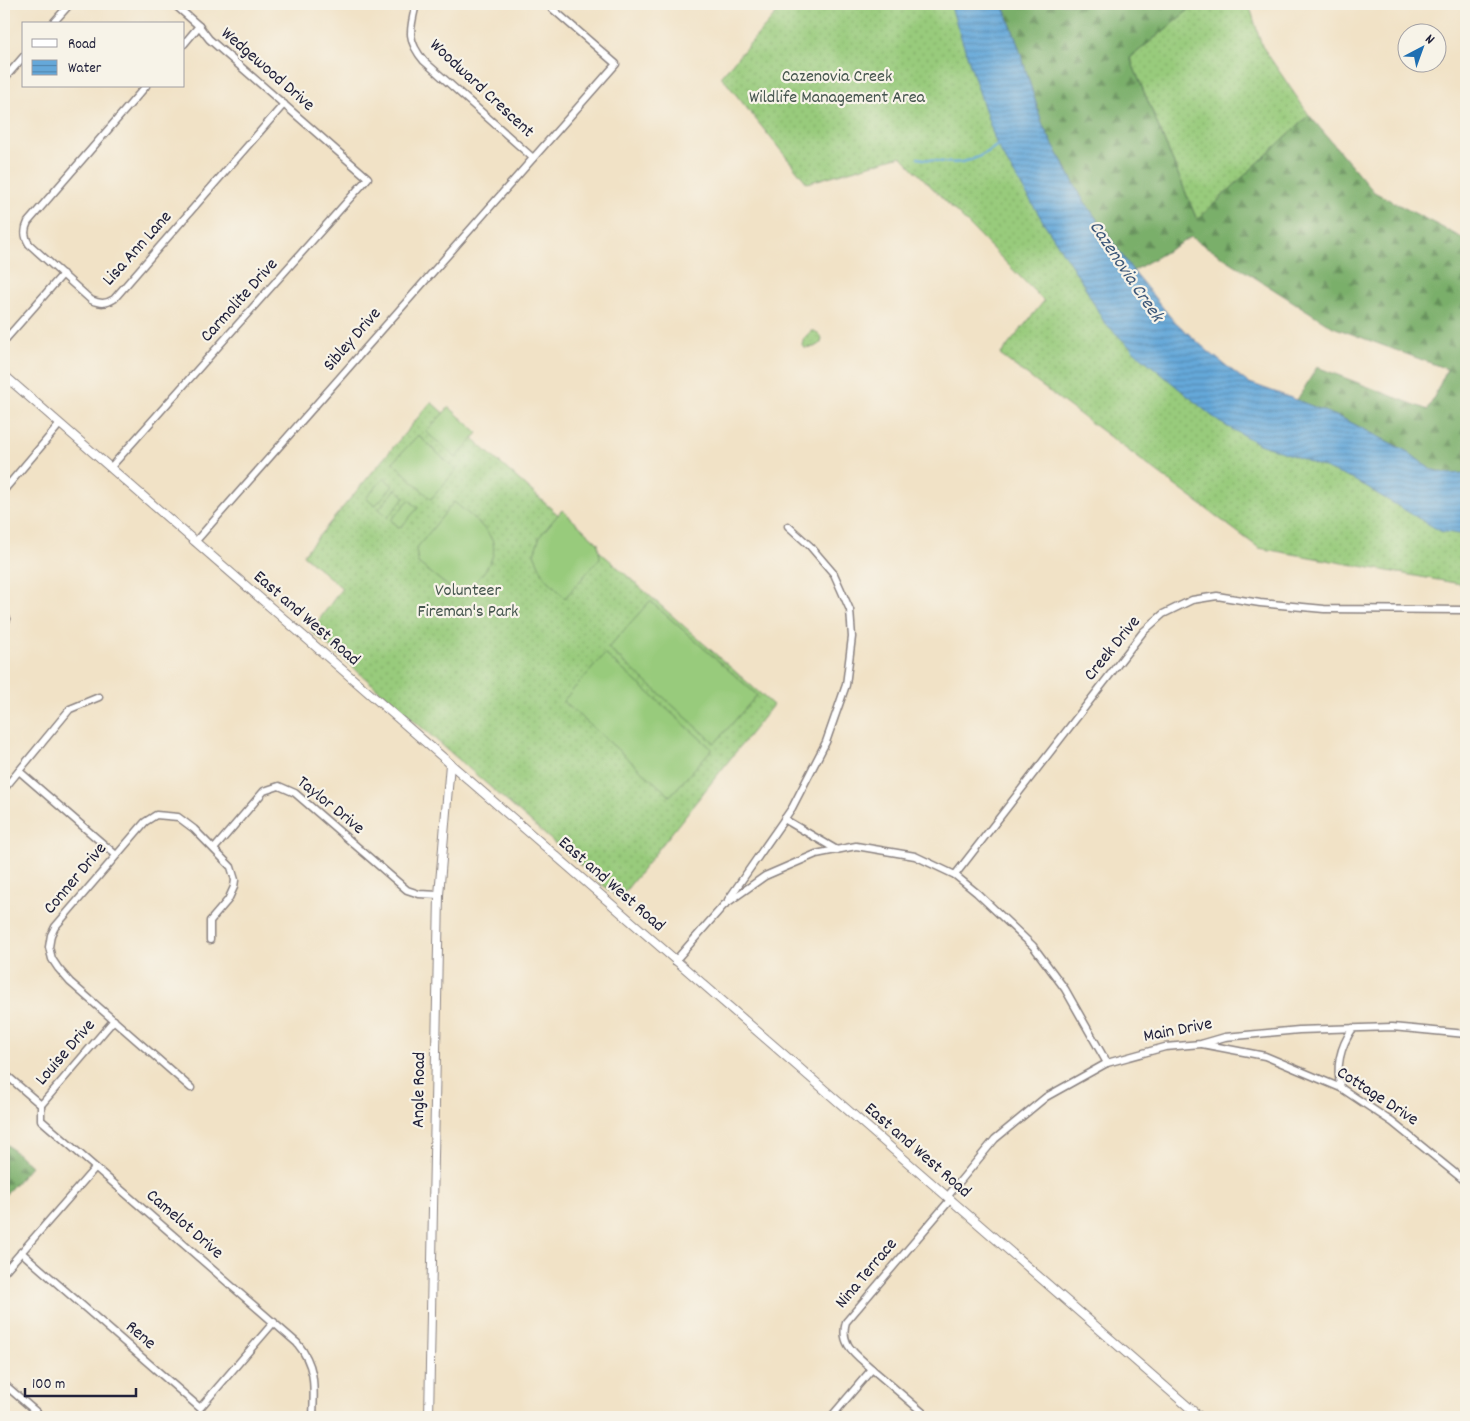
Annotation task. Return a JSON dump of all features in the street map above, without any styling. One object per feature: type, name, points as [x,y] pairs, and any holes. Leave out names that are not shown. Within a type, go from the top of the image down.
[{"type":"street","points":[[54,22],[70,4]]},
{"type":"street","name":"Wedgewood Drive","points":[[174,4],[199,26],[208,39],[343,156]]},
{"type":"street","name":"Woodward Crescent","points":[[416,4],[410,29],[411,39],[418,54],[533,158],[616,64],[547,4]]},
{"type":"street","points":[[185,43],[199,26]]},
{"type":"street","points":[[4,79],[22,58]]},
{"type":"street","name":"Lisa Ann Lane","points":[[144,88],[25,227],[26,239],[29,244],[91,300],[104,303],[114,299],[284,104]]},
{"type":"street","name":"Carmolite Drive","points":[[110,468],[368,178],[343,156]]},
{"type":"street","name":"Sibley Drive","points":[[195,542],[533,158]]},
{"type":"street","points":[[4,342],[63,274]]},
{"type":"street","name":"East and West Road","points":[[4,375],[1200,1417]]},
{"type":"street","points":[[4,490],[60,424]]},
{"type":"street","points":[[675,961],[724,905],[792,808],[826,742],[846,685],[852,637],[850,610],[834,574],[810,546],[788,526]]},
{"type":"street","name":"Creek Drive","points":[[954,875],[1143,632],[1163,614],[1192,600],[1217,596],[1260,603],[1324,609],[1466,610]]},
{"type":"street","points":[[4,616],[7,619],[4,623]]},
{"type":"street","points":[[4,789],[70,709],[99,698]]},
{"type":"street","name":"Angle Road","points":[[428,1417],[439,895],[450,764]]},
{"type":"street","points":[[19,771],[116,855]]},
{"type":"street","name":"Taylor Drive","points":[[214,849],[264,791],[279,786],[294,793],[407,890],[419,894],[439,895]]},
{"type":"street","name":"Conner Drive","points":[[191,1088],[70,982],[52,959],[49,947],[55,927],[145,822],[156,815],[178,817],[194,828],[214,849]]},
{"type":"street","points":[[784,819],[837,850]]},
{"type":"street","points":[[724,905],[765,876],[816,854],[856,846],[915,856],[954,875],[977,893],[1033,946],[1065,989],[1107,1064]]},
{"type":"street","points":[[210,940],[210,921],[232,894],[235,880],[231,868],[214,849]]},
{"type":"street","name":"Louise Drive","points":[[41,1106],[114,1020]]},
{"type":"street","name":"Main Drive","points":[[948,1198],[995,1139],[1046,1097],[1107,1064],[1165,1047],[1201,1044],[1225,1037],[1298,1030],[1392,1027],[1466,1034]]},
{"type":"street","points":[[1341,1088],[1338,1077],[1340,1056],[1352,1028]]},
{"type":"street","name":"Cottage Drive","points":[[1201,1044],[1265,1056],[1341,1088],[1392,1122],[1466,1182]]},
{"type":"street","name":"Camelot Drive","points":[[4,1073],[41,1106],[41,1120],[297,1343],[309,1360],[314,1381],[313,1417]]},
{"type":"street","points":[[4,1272],[95,1168]]},
{"type":"street","name":"Nina Terrace","points":[[928,1417],[849,1349],[844,1330],[846,1322],[948,1198]]},
{"type":"street","name":"Rene","points":[[21,1252],[200,1408],[274,1322]]},
{"type":"street","points":[[830,1417],[872,1369]]},
{"type":"street","points":[[4,1384],[42,1417]]},
{"type":"green space","name":"Cazenovia Creek Wildlife Management Area","points":[[785,4],[973,4],[1130,319],[1466,503],[1466,585],[1259,548],[1000,355],[1044,301],[901,156],[807,183],[721,76]]},
{"type":"green space","points":[[1003,4],[1196,4],[1130,58],[1197,220],[1309,115],[1374,192],[1466,240],[1466,473],[1449,474],[1430,469],[1408,452],[1346,420],[1297,400],[1317,367],[1428,410],[1447,369],[1333,327],[1191,237],[1133,271],[1082,198],[1043,126]]},
{"type":"green space","points":[[1196,4],[1249,4],[1262,46],[1309,115],[1197,220],[1130,58]]},
{"type":"green space","points":[[811,331],[815,331],[822,338],[821,343],[814,347],[804,348],[802,345],[804,338]]},
{"type":"green space","name":"Volunteer Fireman's Park","points":[[431,402],[773,705],[619,899],[311,631],[342,588],[303,555]]},
{"type":"green space","points":[[449,407],[478,433],[456,458],[426,432]]},
{"type":"green space","points":[[418,435],[456,470],[431,499],[393,462]]},
{"type":"green space","points":[[384,478],[393,486],[375,506],[366,498]]},
{"type":"green space","points":[[396,489],[405,497],[388,517],[379,509]]},
{"type":"green space","points":[[409,500],[418,508],[400,528],[391,520]]},
{"type":"green space","points":[[454,502],[483,527],[494,546],[487,568],[462,597],[418,563],[416,549]]},
{"type":"green space","points":[[562,510],[598,543],[600,558],[565,598],[544,576],[534,554],[540,536]]},
{"type":"green space","points":[[650,601],[757,695],[715,743],[608,648]]},
{"type":"green space","points":[[605,654],[712,749],[670,796],[563,701]]},
{"type":"green space","points":[[4,1142],[31,1166],[4,1196]]},
{"type":"water","name":"Cazenovia Creek","points":[[950,4],[1003,4],[1043,126],[1082,198],[1133,271],[1172,319],[1210,353],[1247,382],[1346,420],[1408,452],[1430,469],[1449,474],[1466,473],[1466,535],[1440,531],[1354,480],[1259,444],[1219,422],[1135,352],[1104,322],[1082,282],[997,146]]},
{"type":"waterway","points":[[918,158],[951,163],[968,161],[977,158],[998,145]]}]
